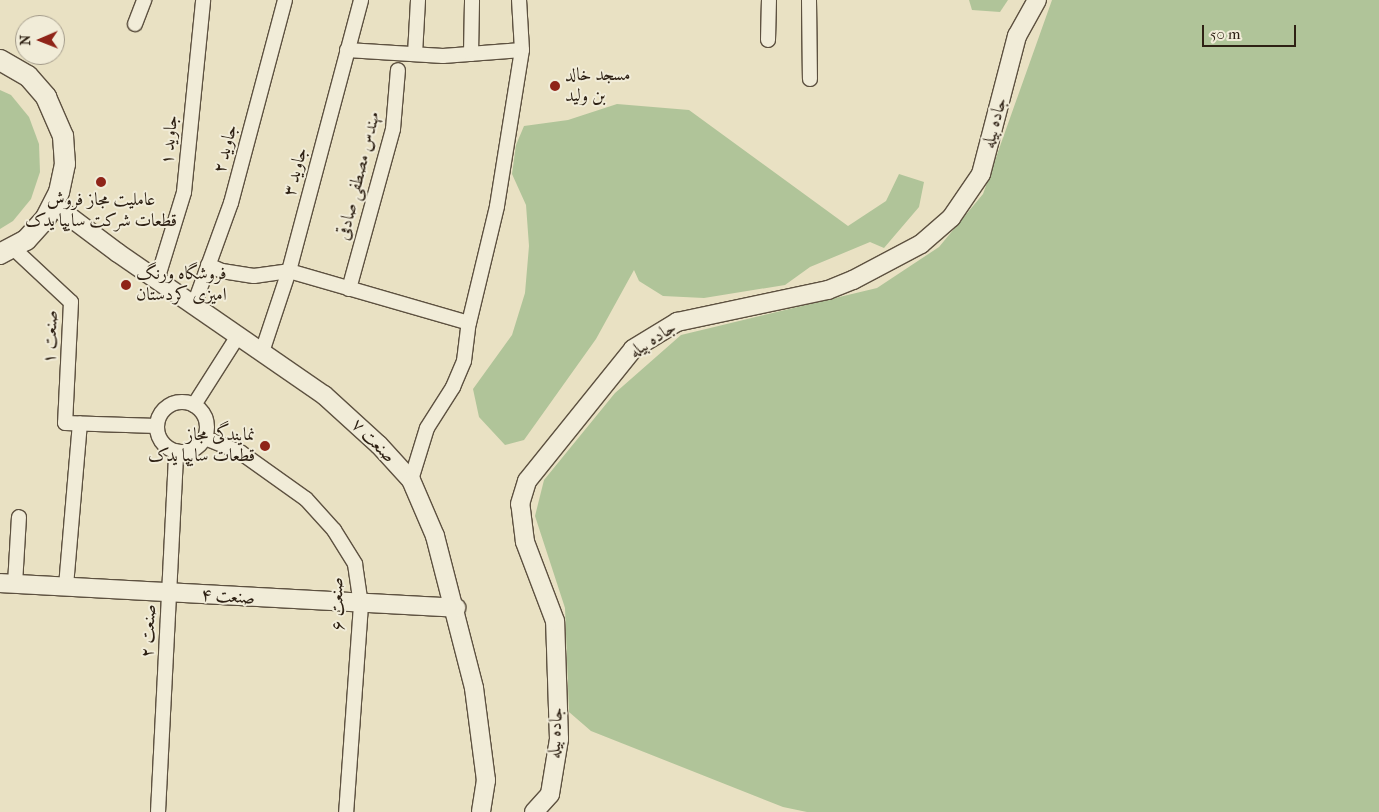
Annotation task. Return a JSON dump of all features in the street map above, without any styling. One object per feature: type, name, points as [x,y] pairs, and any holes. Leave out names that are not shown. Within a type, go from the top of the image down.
[{"type":"main road","points":[[0,60],[16,68],[38,86],[59,122],[65,164],[54,205],[36,229],[4,254]]},
{"type":"street","points":[[135,24],[144,0]]},
{"type":"street","name":"جاوید ۱","points":[[157,280],[184,192],[203,0]]},
{"type":"street","name":"جاوید ۲","points":[[194,305],[231,203],[285,0]]},
{"type":"street","name":"جاوید ۳","points":[[262,352],[289,271],[361,0]]},
{"type":"street","points":[[415,54],[418,0]]},
{"type":"street","points":[[471,54],[472,0]]},
{"type":"street","points":[[411,480],[427,428],[452,387],[464,361],[469,324],[497,206],[522,50],[519,0]]},
{"type":"street","points":[[768,40],[769,0]]},
{"type":"street","points":[[809,0],[810,79]]},
{"type":"street","name":"جاده بیله","points":[[534,812],[550,794],[559,739],[555,621],[525,542],[520,504],[527,480],[600,386],[633,349],[677,322],[828,290],[854,280],[921,244],[951,218],[982,174],[1017,36],[1037,0]]},
{"type":"street","points":[[348,50],[415,54],[471,54],[522,50]]},
{"type":"street","name":"مهندس مصطفی صادقی","points":[[349,289],[393,129],[398,70]]},
{"type":"street","name":"صنعت ۷","points":[[54,205],[157,280],[324,395],[379,445],[411,480],[435,536],[456,608],[474,688],[486,780],[481,812]]},
{"type":"street","name":"صنعت ۱","points":[[4,254],[71,302],[65,423],[80,424]]},
{"type":"street","points":[[208,265],[222,271],[254,276],[289,271],[469,324]]},
{"type":"street","points":[[194,405],[238,336]]},
{"type":"street","points":[[173,404],[194,405],[207,421],[205,438],[194,449],[176,451],[160,439],[157,426],[160,415],[173,404]]},
{"type":"street","points":[[66,586],[80,424],[157,426]]},
{"type":"street","name":"صنعت ۶","points":[[205,438],[240,452],[306,499],[334,530],[355,564],[361,605],[346,812]]},
{"type":"street","name":"صنعت ۲","points":[[158,812],[176,451]]},
{"type":"street","points":[[7,583],[18,517]]},
{"type":"street","name":"صنعت ۴","points":[[7,583],[361,605],[456,608]]},
{"type":"green space","points":[[969,0],[1008,0],[1000,12],[972,10]]},
{"type":"green space","points":[[1052,0],[1379,0],[1379,812],[807,812],[783,807],[591,731],[569,712],[565,608],[535,516],[544,480],[615,393],[681,335],[877,288],[939,247],[983,194]]},
{"type":"green space","points":[[0,90],[11,95],[29,117],[39,144],[40,172],[31,199],[13,221],[0,229]]},
{"type":"green space","points":[[617,104],[689,110],[848,226],[886,201],[899,174],[924,182],[919,207],[884,248],[870,242],[810,267],[785,285],[704,298],[663,296],[639,281],[634,270],[596,339],[524,440],[505,445],[479,417],[473,389],[512,335],[525,293],[529,246],[526,205],[512,174],[516,145],[524,126],[568,120]]},
{"type":"place","name":"مسجد خالد بن ولید","points":[[555,86]]},
{"type":"place","name":"عاملیت مجاز فروش قطعات شرکت سایپا یدک","points":[[101,182]]},
{"type":"place","name":"فروشگاه ورنگ امیزی کردستان","points":[[126,285]]},
{"type":"place","name":"نمایندگی مجاز قطعات سایپا یدک","points":[[265,446]]}]
